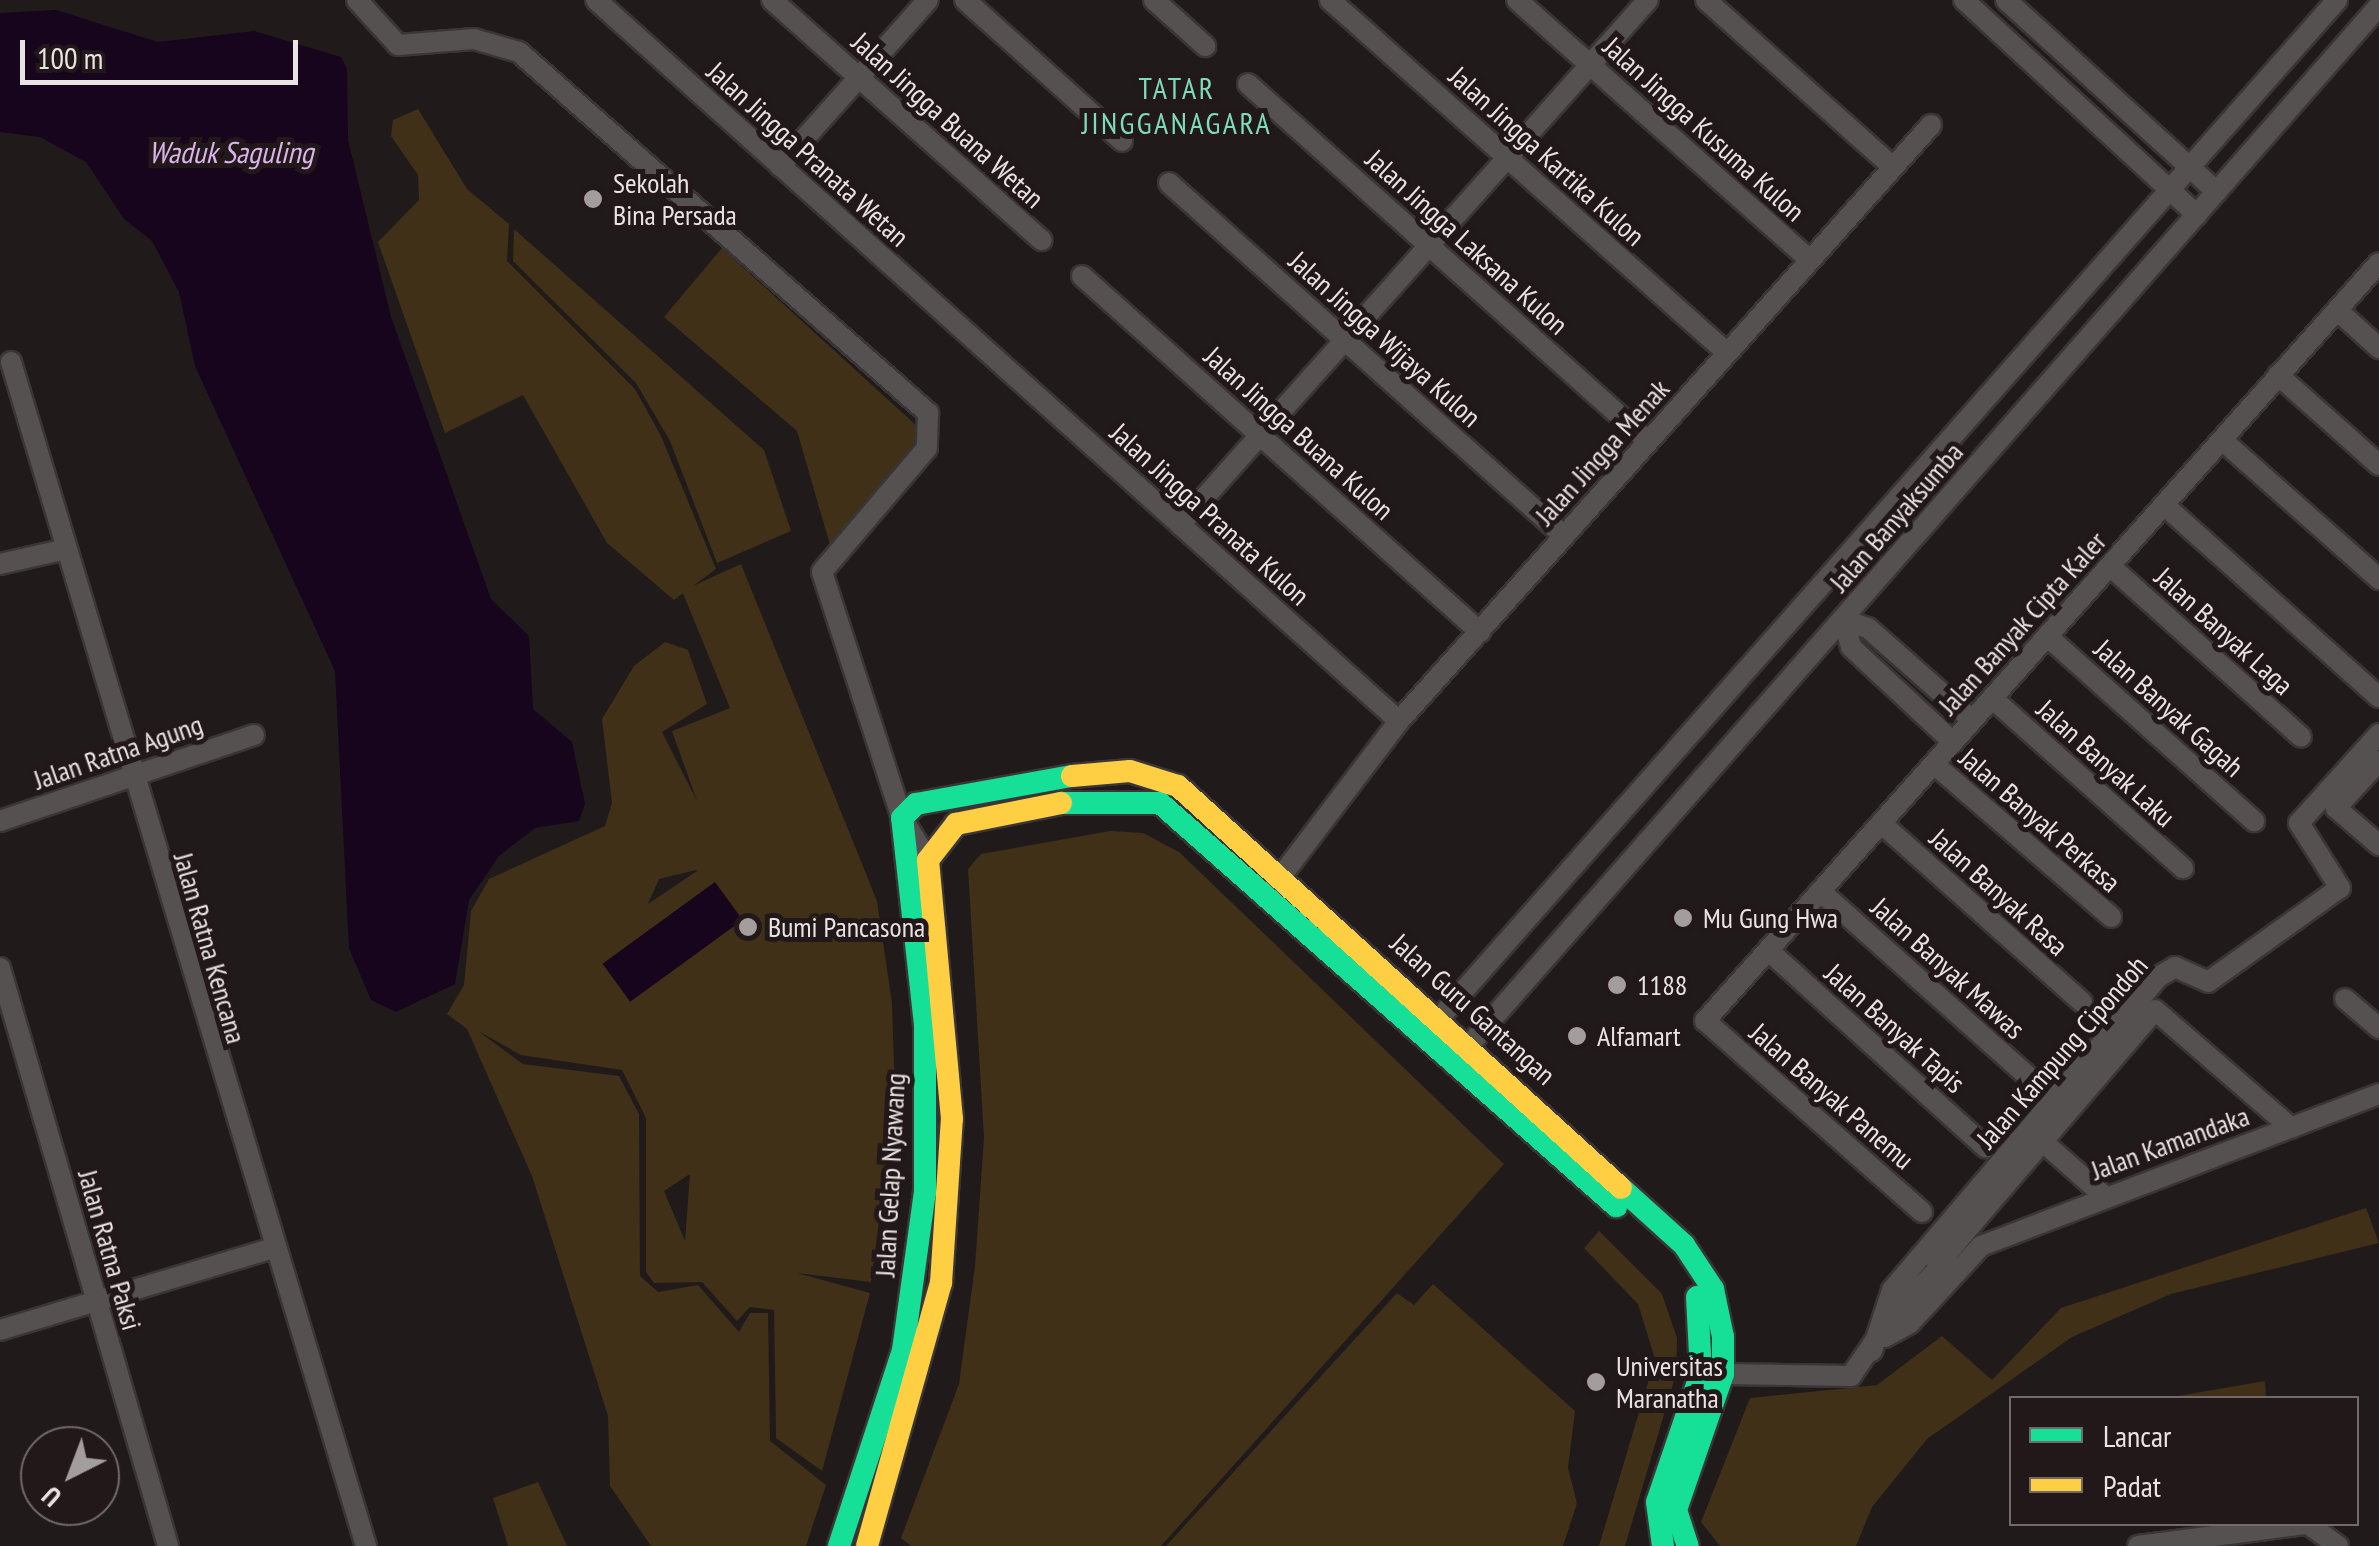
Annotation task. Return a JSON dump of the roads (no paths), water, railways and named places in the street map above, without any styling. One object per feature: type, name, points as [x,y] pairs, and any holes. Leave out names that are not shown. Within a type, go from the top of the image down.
[{"type":"street","points":[[357,0],[398,45],[474,38],[519,52],[928,413],[926,448],[822,572],[928,860]]},
{"type":"street","name":"Jalan Jingga Pranata Wetan","points":[[596,0],[984,349]]},
{"type":"street","name":"Jalan Jingga Buana Wetan","points":[[772,0],[1041,240]]},
{"type":"street","points":[[780,166],[928,0]]},
{"type":"street","points":[[964,0],[1122,141]]},
{"type":"street","points":[[1154,0],[1206,46]]},
{"type":"street","name":"Jalan Jingga Kartika Kulon","points":[[1330,0],[1726,354]]},
{"type":"street","name":"Jalan Jingga Kusuma Kulon","points":[[1517,0],[1810,260]]},
{"type":"street","points":[[1180,524],[1648,0]]},
{"type":"street","points":[[1706,0],[1893,167]]},
{"type":"street","points":[[1964,0],[2197,214]]},
{"type":"street","points":[[2006,0],[2217,192]]},
{"type":"street","name":"Jalan Banyaksumba","points":[[1424,1036],[2337,0]]},
{"type":"street","name":"Jalan Banyaksumba","points":[[1461,1053],[2379,6]]},
{"type":"street","name":"Jalan Jingga Laksana Kulon","points":[[1248,84],[1648,441]]},
{"type":"street","name":"Jalan Jingga Menak","points":[[1276,884],[1326,825],[1399,721],[1931,124]]},
{"type":"street","name":"Jalan Jingga Wijaya Kulon","points":[[1169,183],[1563,535]]},
{"type":"street","name":"Jalan Banyak Cipta Kaler","points":[[1705,1020],[2379,263]]},
{"type":"street","name":"Jalan Jingga Buana Kulon","points":[[1082,276],[1480,632]]},
{"type":"street","points":[[2336,310],[2379,348]]},
{"type":"street","name":"Jalan Jingga Pranata Kulon","points":[[984,349],[1399,721]]},
{"type":"street","name":"Jalan Ratna Kencana","points":[[11,362],[270,1249],[366,1546]]},
{"type":"street","points":[[2278,374],[2379,464]]},
{"type":"street","points":[[2222,440],[2379,580]]},
{"type":"street","points":[[2164,505],[2379,697]]},
{"type":"street","points":[[0,564],[66,549]]},
{"type":"street","name":"Jalan Banyak Laga","points":[[2110,566],[2301,737]]},
{"type":"street","points":[[1843,620],[1868,628],[1972,720]]},
{"type":"street","points":[[1843,620],[1851,646],[1953,742]]},
{"type":"street","name":"Jalan Banyak Gagah","points":[[2048,636],[2254,821]]},
{"type":"street","name":"Jalan Banyak Laku","points":[[1992,698],[2183,868]]},
{"type":"street","name":"Jalan Ratna Agung","points":[[0,821],[254,734]]},
{"type":"street","name":"Jalan Kampung Cipondoh","points":[[1878,1344],[1892,1290],[2158,977],[2175,967],[2208,982],[2340,888],[2299,823],[2379,734]]},
{"type":"street","points":[[2379,761],[2336,808],[2379,845]]},
{"type":"street","name":"Jalan Banyak Perkasa","points":[[1934,764],[2111,918]]},
{"type":"street","name":"Jalan Guru Gantangan","points":[[908,811],[1130,770],[1178,786],[1424,1036],[1461,1053],[1684,1244],[1719,1308],[1712,1373],[1679,1496],[1677,1524],[1688,1546]]},
{"type":"street","name":"Jalan Guru Gantangan","points":[[928,860],[946,830],[972,818],[1148,798],[1276,884],[1440,1017],[1461,1053]]},
{"type":"street","name":"Jalan Gelap Nyawang","points":[[839,1546],[904,1350],[925,1192],[925,1025],[908,811]]},
{"type":"street","name":"Jalan Banyak Rasa","points":[[1880,823],[2082,1002]]},
{"type":"street","name":"Jalan Gelap Nyawang","points":[[867,1546],[941,1282],[952,1119],[928,860]]},
{"type":"street","name":"Jalan Banyak Mawas","points":[[1820,891],[2040,1086]]},
{"type":"street","name":"Jalan Banyak Tapis","points":[[1768,950],[1986,1148]]},
{"type":"street","name":"Jalan Ratna Paksi","points":[[0,968],[168,1546]]},
{"type":"street","points":[[2345,999],[2379,1028]]},
{"type":"street","points":[[1936,1265],[2155,1010],[2292,1128]]},
{"type":"street","name":"Jalan Banyak Panemu","points":[[1705,1020],[1922,1212]]},
{"type":"street","name":"Jalan Kamandaka","points":[[1712,1373],[1851,1376],[1936,1265],[2103,1195],[2379,1094]]},
{"type":"street","points":[[2042,1141],[2103,1195]]},
{"type":"street","name":"Jalan Kamandaka","points":[[1878,1344],[1910,1322],[1980,1246]]},
{"type":"street","points":[[0,1330],[96,1298],[270,1249]]},
{"type":"street","name":"Jalan Guru Gantangan","points":[[1650,1546],[1656,1518],[1712,1373]]},
{"type":"street","points":[[1656,1518],[1663,1546]]},
{"type":"street","points":[[2143,1545],[2290,1526]]},
{"type":"street","points":[[2309,1526],[2338,1546]]},
{"type":"water","name":"Waduk Saguling","points":[[56,10],[158,42],[254,31],[341,57],[347,69],[348,140],[391,317],[491,599],[529,636],[533,709],[572,742],[585,804],[579,821],[535,828],[499,856],[469,900],[455,984],[396,1012],[371,1000],[349,948],[335,671],[195,366],[179,292],[152,241],[124,219],[86,162],[40,137],[0,132],[0,13]]},
{"type":"water","points":[[715,882],[743,920],[630,1002],[603,964]]},
{"type":"place","name":"Sekolah Bina Persada","points":[[593,199]]},
{"type":"place","name":"Mu Gung Hwa","points":[[1683,918]]},
{"type":"place","name":"Bumi Pancasona","points":[[748,927]]},
{"type":"place","name":"1188","points":[[1617,985]]},
{"type":"place","name":"Alfamart","points":[[1577,1036]]},
{"type":"place","name":"Universitas Maranatha","points":[[1596,1382]]},
{"type":"district","name":"TATAR JINGGANAGARA","points":[[1177,105]]}]
